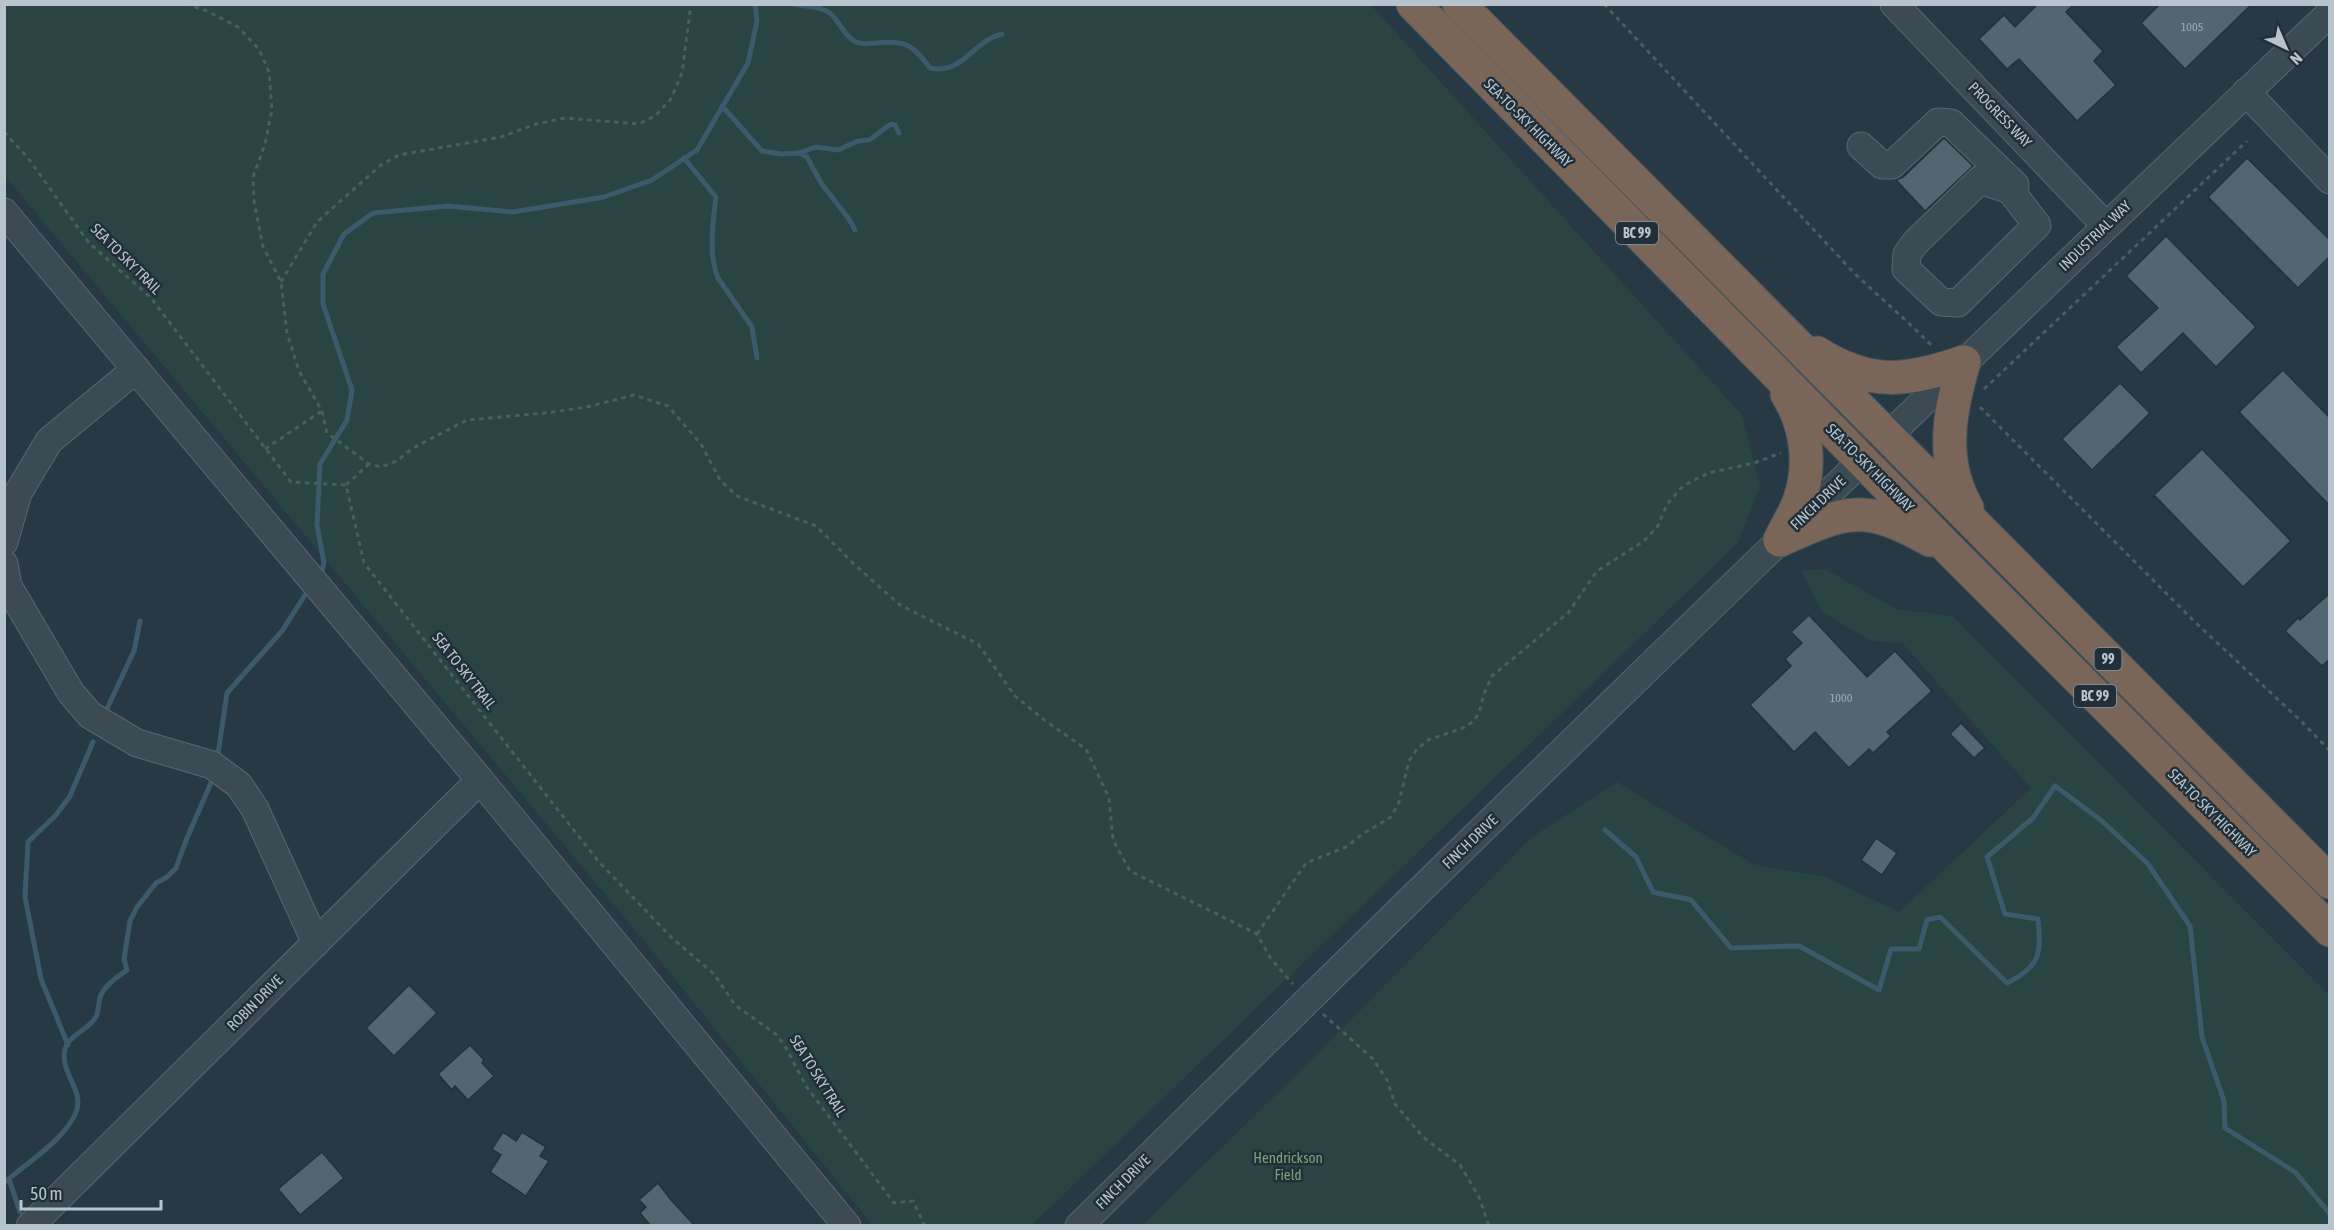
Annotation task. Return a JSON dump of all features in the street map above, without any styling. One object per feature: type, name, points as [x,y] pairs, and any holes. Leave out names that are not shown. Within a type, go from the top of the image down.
[{"type":"highway","name":"SEA-TO-SKY HIGHWAY","points":[[1413,4],[1952,552],[2330,930]]},
{"type":"highway","name":"BC 99","points":[[1459,4],[1887,436]]},
{"type":"highway","points":[[1782,331],[1831,362],[1876,378],[1902,378],[1928,374],[1964,363]]},
{"type":"highway","points":[[1964,363],[1954,394],[1948,447],[1952,471],[1963,500],[1979,529]]},
{"type":"highway","points":[[1768,365],[1795,408],[1803,429],[1806,450],[1806,474],[1799,501],[1780,540]]},
{"type":"highway","name":"99","points":[[1887,436],[2330,882]]},
{"type":"highway","points":[[1780,540],[1823,520],[1845,515],[1861,515],[1879,517],[1904,525],[1952,552]]},
{"type":"street","name":"PROGRESS WAY","points":[[1894,4],[2106,226]]},
{"type":"street","name":"INDUSTRIAL WAY","points":[[1862,460],[2330,13]]},
{"type":"street","points":[[2246,92],[2330,180]]},
{"type":"street","points":[[1861,146],[1882,165],[1892,165],[1938,122],[1951,123],[2015,185]]},
{"type":"street","points":[[1980,180],[2010,190],[2037,225],[1958,303],[1941,302],[1906,269],[1907,254],[1915,243],[1980,180]]},
{"type":"street","points":[[4,212],[480,780],[847,1226]]},
{"type":"street","points":[[4,542],[18,493],[49,441],[136,369]]},
{"type":"street","name":"FINCH DRIVE","points":[[1079,1226],[1307,1000],[1862,460]]},
{"type":"street","points":[[4,564],[8,586],[72,693],[90,715],[137,743],[212,765],[239,785],[255,809],[316,943]]},
{"type":"street","name":"ROBIN DRIVE","points":[[30,1226],[480,780]]},
{"type":"path","points":[[186,4],[207,11],[238,27],[259,49],[269,72],[272,111],[265,144],[253,177],[254,201],[263,247],[281,282],[287,333],[299,371],[322,411],[327,433],[369,464],[381,466],[397,461],[413,448],[467,420],[576,408],[634,395],[668,406],[701,444],[720,480],[737,496],[816,526],[900,605],[978,644],[1015,696],[1086,749],[1109,798],[1113,840],[1130,871],[1257,934],[1271,959],[1284,975]]},
{"type":"path","points":[[281,282],[318,222],[381,165],[399,155],[501,137],[536,124],[565,118],[639,124],[655,116],[671,99],[682,73],[691,4]]},
{"type":"path","points":[[1604,4],[1853,272],[1885,303],[1909,322],[1934,349]]},
{"type":"path","name":"SEA TO SKY TRAIL","points":[[4,132],[28,158],[89,243],[151,298],[291,482],[346,485],[364,563],[598,861],[672,938],[714,974],[735,1005],[777,1035],[806,1086],[894,1203],[913,1201],[925,1226]]},
{"type":"path","points":[[1980,394],[2247,141]]},
{"type":"path","points":[[1975,402],[2196,623],[2330,751]]},
{"type":"path","points":[[265,449],[322,411]]},
{"type":"path","points":[[1257,934],[1306,863],[1346,847],[1391,817],[1399,802],[1409,761],[1417,749],[1428,740],[1463,728],[1474,721],[1492,676],[1568,613],[1597,571],[1644,541],[1658,526],[1667,504],[1683,486],[1708,473],[1754,463],[1788,450]]},
{"type":"path","points":[[346,485],[369,464]]},
{"type":"path","points":[[1307,1000],[1373,1059],[1387,1080],[1395,1104],[1423,1137],[1460,1165],[1479,1197],[1489,1226]]},
{"type":"green space","points":[[4,5],[1371,5],[1742,415],[1760,487],[1738,543],[1032,1225],[872,1225],[650,948],[5,176]]},
{"type":"green space","name":"Hendrickson Field","points":[[1825,569],[1896,609],[1953,616],[2329,995],[2329,1225],[1142,1225],[1289,1082],[1532,837],[1617,782],[1753,864],[1826,877],[1899,912],[2031,788],[1902,643],[1871,641],[1822,612],[1801,570]]},
{"type":"building","points":[[2038,4],[2074,4],[2066,12],[2103,51],[2094,61],[2116,85],[2077,121],[2019,59],[2007,69],[1979,39],[2004,15],[2015,27]]},
{"type":"building","points":[[2160,4],[2252,4],[2185,69],[2141,23]]},
{"type":"building","points":[[1944,138],[1973,166],[1925,211],[1896,180],[1903,177]]},
{"type":"building","points":[[2247,158],[2330,240],[2330,256],[2298,288],[2208,197]]},
{"type":"building","points":[[2166,236],[2256,327],[2216,367],[2183,333],[2141,373],[2116,347],[2158,308],[2126,276]]},
{"type":"building","points":[[2283,370],[2330,418],[2330,506],[2239,412]]},
{"type":"building","points":[[2120,383],[2150,413],[2092,470],[2062,439]]},
{"type":"building","points":[[2202,449],[2291,541],[2243,587],[2154,495]]},
{"type":"building","points":[[2330,593],[2330,659],[2322,666],[2285,631]]},
{"type":"building","points":[[1809,615],[1867,677],[1895,651],[1932,691],[1887,732],[1891,736],[1873,753],[1869,749],[1849,768],[1815,732],[1794,752],[1750,705],[1791,666],[1785,659],[1802,643],[1791,632]]},
{"type":"building","points":[[1961,723],[1985,748],[1974,758],[1950,734]]},
{"type":"building","points":[[1876,838],[1897,853],[1882,875],[1861,860]]},
{"type":"building","points":[[409,985],[437,1013],[394,1056],[366,1028]]},
{"type":"building","points":[[470,1045],[484,1060],[482,1063],[494,1076],[468,1100],[455,1086],[452,1090],[438,1074]]},
{"type":"building","points":[[503,1132],[516,1141],[522,1132],[546,1147],[540,1156],[549,1161],[526,1196],[490,1172],[501,1155],[492,1149]]},
{"type":"building","points":[[322,1152],[344,1178],[300,1215],[278,1189]]},
{"type":"building","points":[[658,1183],[695,1226],[651,1226],[640,1213],[646,1207],[639,1200]]},
{"type":"waterway","points":[[321,576],[324,563],[317,525],[320,464],[347,420],[352,390],[323,304],[323,274],[344,234],[373,213],[448,206],[513,212],[604,197],[652,180],[697,150],[748,63],[757,21],[755,4]]},
{"type":"waterway","points":[[794,4],[827,11],[849,37],[858,43],[894,42],[907,45],[930,68],[941,69],[960,62],[992,37],[1002,34]]},
{"type":"waterway","points":[[722,106],[762,151],[781,154],[799,153],[807,157],[821,183],[855,230]]},
{"type":"waterway","points":[[799,153],[816,147],[838,150],[858,141],[869,140],[891,124],[895,125],[899,133]]},
{"type":"waterway","points":[[684,158],[716,197],[712,238],[715,268],[718,278],[752,327],[757,358]]},
{"type":"waterway","points":[[217,761],[227,693],[282,631],[305,595]]},
{"type":"waterway","points":[[104,715],[134,651],[140,621]]},
{"type":"waterway","points":[[68,1045],[41,979],[25,897],[28,842],[56,815],[70,796],[93,742]]},
{"type":"waterway","points":[[4,1183],[54,1141],[71,1122],[78,1106],[78,1100],[65,1064],[66,1047],[74,1036],[92,1023],[106,987],[127,970],[124,959],[130,921],[137,907],[156,883],[176,868],[214,776]]},
{"type":"waterway","points":[[1605,830],[1636,857],[1653,892],[1691,900],[1731,948],[1799,946],[1879,990],[1891,949],[1919,949],[1927,920],[1940,917],[2007,983],[2033,965],[2039,941],[2038,919],[2005,914],[1987,857],[2033,818],[2055,786],[2102,821],[2148,864],[2190,926],[2202,1037],[2224,1101],[2225,1128],[2295,1172],[2330,1214]]},
{"type":"waterway","points":[[9,1179],[20,1212]]}]
